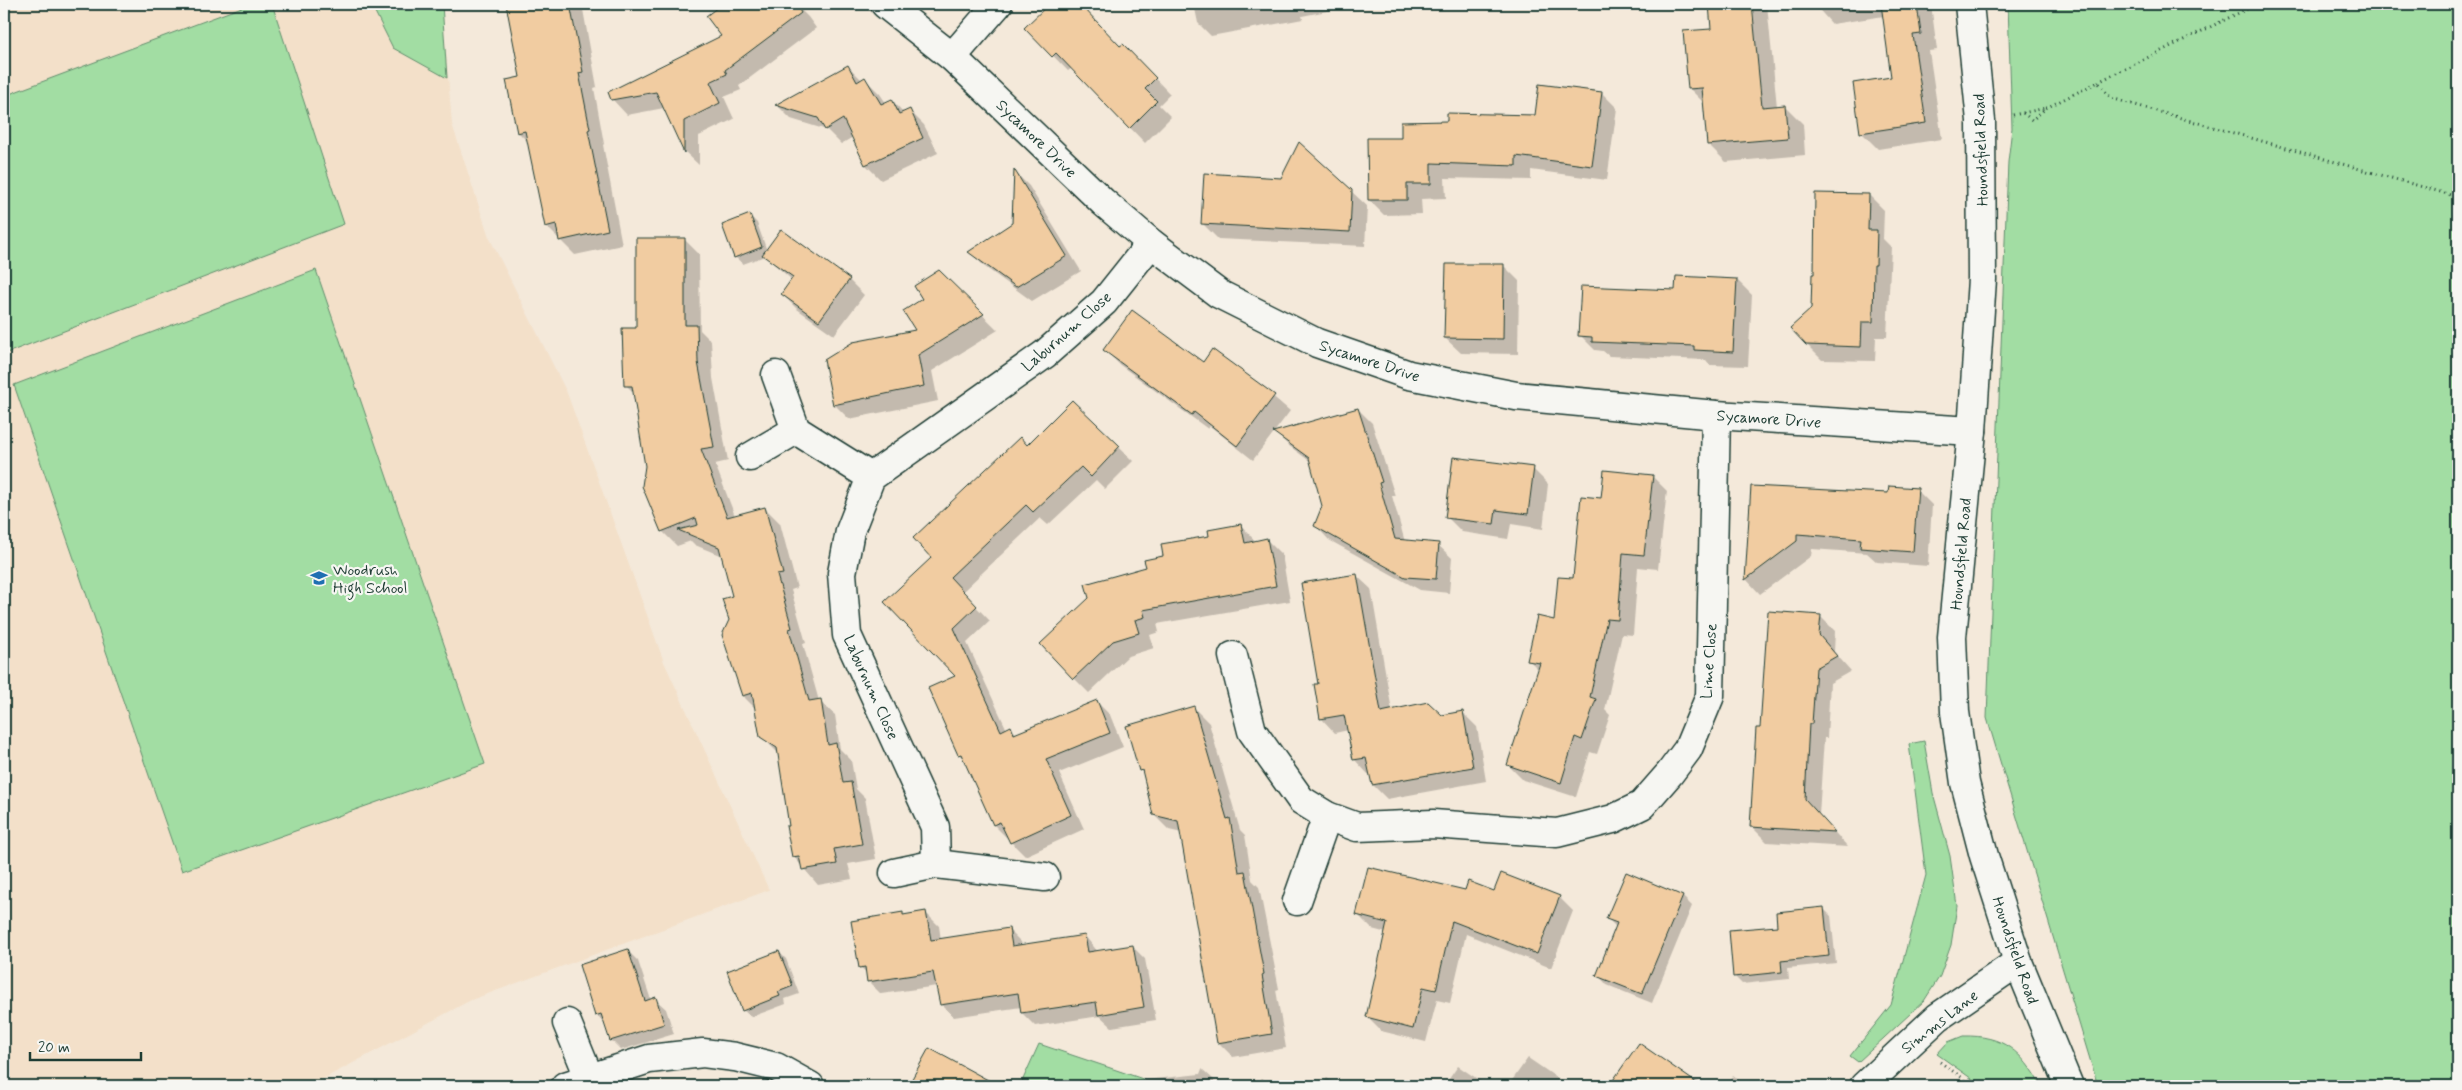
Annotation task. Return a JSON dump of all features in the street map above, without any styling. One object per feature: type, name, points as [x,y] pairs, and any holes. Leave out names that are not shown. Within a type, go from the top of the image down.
[{"type":"street","name":"Sycamore Drive","points":[[885,4],[952,57],[1103,202],[1151,243],[1219,294],[1317,343],[1409,374],[1516,396],[1716,414],[1972,431]]},
{"type":"street","points":[[952,57],[998,4]]},
{"type":"street","name":"Houndsfield Road","points":[[1968,4],[1982,121],[1982,279],[1972,431],[1952,637],[1955,712],[1965,783],[1984,856],[2018,962],[2069,1086]]},
{"type":"street","name":"Laburnum Close","points":[[936,864],[935,827],[847,635],[842,573],[850,531],[871,477],[1046,354],[1104,302],[1151,243]]},
{"type":"street","points":[[776,375],[796,430],[871,477]]},
{"type":"street","name":"Lime Close","points":[[1233,656],[1252,731],[1301,800],[1327,816],[1357,827],[1434,824],[1557,833],[1614,819],[1642,805],[1688,749],[1710,696],[1716,414]]},
{"type":"street","points":[[750,457],[796,430]]},
{"type":"street","points":[[1297,901],[1327,816]]},
{"type":"street","points":[[894,873],[936,864],[1045,877]]},
{"type":"street","name":"Simms Lane","points":[[1864,1086],[1938,1017],[2018,962]]},
{"type":"street","points":[[568,1023],[577,1082],[649,1059],[703,1053],[735,1057],[776,1067],[810,1086]]},
{"type":"path","points":[[2046,108],[2023,112],[2032,120],[2046,108],[2256,4]]},
{"type":"path","points":[[2098,82],[2111,98],[2458,197]]},
{"type":"path","points":[[1912,1041],[1974,1086]]},
{"type":"shaded area","name":"Woodrush High School","points":[[4,4],[442,4],[452,124],[489,237],[567,393],[664,662],[769,890],[471,1000],[310,1086],[4,1086]]},
{"type":"green space","points":[[250,4],[272,4],[344,224],[4,354],[4,96]]},
{"type":"green space","points":[[371,4],[442,4],[447,78],[393,48]]},
{"type":"green space","points":[[2008,4],[2458,4],[2458,1086],[2098,1086],[1987,718],[2008,162],[2012,128]]},
{"type":"green space","points":[[316,270],[485,764],[182,871],[14,385]]},
{"type":"green space","points":[[1924,741],[1933,793],[1950,856],[1957,906],[1951,945],[1940,976],[1924,1001],[1858,1062],[1850,1056],[1891,1005],[1926,875],[1909,744]]},
{"type":"green space","points":[[1963,1036],[1977,1036],[2001,1042],[2019,1055],[2041,1086],[1982,1086],[1937,1054],[1948,1042]]},
{"type":"green space","points":[[1039,1044],[1143,1079],[1144,1086],[1020,1086]]},
{"type":"building","points":[[506,4],[570,4],[583,72],[579,73],[590,129],[588,130],[608,230],[559,241],[556,224],[545,227],[525,131],[517,133],[506,80],[520,77]]},
{"type":"building","points":[[722,4],[770,4],[775,10],[786,4],[796,4],[801,13],[725,70],[727,74],[710,82],[720,103],[684,121],[684,153],[656,92],[611,100],[608,92],[721,36],[706,16]]},
{"type":"building","points":[[1049,4],[1080,4],[1120,46],[1123,44],[1156,78],[1145,89],[1157,101],[1129,129],[1056,53],[1052,57],[1024,28]]},
{"type":"building","points":[[1709,4],[1752,4],[1762,107],[1785,105],[1788,138],[1707,145],[1702,88],[1688,89],[1683,31],[1711,29]]},
{"type":"building","points":[[1881,4],[1917,4],[1921,34],[1913,35],[1926,123],[1860,133],[1853,83],[1891,77]]},
{"type":"building","points":[[848,65],[857,82],[865,77],[881,104],[892,99],[899,114],[910,109],[923,138],[865,165],[843,119],[825,130],[818,118],[775,105]]},
{"type":"building","points":[[1539,84],[1602,92],[1592,166],[1516,156],[1516,166],[1431,163],[1431,184],[1407,184],[1407,200],[1368,200],[1367,138],[1401,138],[1401,122],[1447,121],[1447,113],[1535,115]]},
{"type":"building","points":[[1299,142],[1352,190],[1350,232],[1201,224],[1204,173],[1281,178]]},
{"type":"building","points":[[1014,169],[1067,256],[1016,287],[968,252],[1012,223]]},
{"type":"building","points":[[1815,193],[1869,194],[1868,230],[1877,230],[1876,265],[1874,265],[1873,322],[1862,322],[1861,347],[1806,345],[1790,328],[1811,309],[1812,274],[1814,274]]},
{"type":"building","points":[[750,214],[762,247],[734,258],[722,225]]},
{"type":"building","points":[[781,229],[850,279],[819,321],[781,294],[793,277],[762,255]]},
{"type":"building","points":[[636,238],[685,238],[685,325],[697,325],[698,362],[714,447],[701,449],[727,517],[765,507],[783,574],[777,575],[792,628],[789,629],[809,701],[821,699],[828,745],[836,743],[843,783],[851,782],[862,844],[834,849],[837,864],[802,870],[799,856],[792,857],[786,826],[789,826],[777,748],[760,737],[752,693],[742,696],[722,635],[729,620],[722,599],[732,596],[719,547],[678,530],[698,525],[696,518],[661,532],[642,486],[645,466],[632,386],[624,386],[622,328],[636,328]]},
{"type":"building","points":[[1446,264],[1504,264],[1503,339],[1444,338]]},
{"type":"building","points":[[939,270],[984,314],[918,355],[924,386],[833,405],[824,360],[853,342],[915,330],[903,311],[922,299],[914,286]]},
{"type":"building","points":[[1676,276],[1737,279],[1733,352],[1694,350],[1694,346],[1592,342],[1592,337],[1578,336],[1581,286],[1675,290]]},
{"type":"building","points":[[1132,310],[1203,362],[1212,349],[1275,395],[1237,446],[1194,412],[1192,415],[1103,350]]},
{"type":"building","points":[[1072,400],[1120,446],[1091,477],[1081,467],[1033,512],[1026,505],[950,577],[977,606],[954,628],[1001,731],[1011,726],[1014,734],[1097,700],[1110,733],[1046,759],[1071,815],[1010,843],[1000,822],[993,825],[961,754],[958,755],[928,688],[955,676],[884,602],[932,559],[913,538],[1020,437],[1027,445]]},
{"type":"building","points":[[1358,408],[1382,482],[1379,483],[1395,539],[1439,543],[1436,579],[1405,577],[1314,526],[1322,506],[1309,458],[1273,432]]},
{"type":"building","points":[[1453,457],[1534,467],[1528,514],[1496,510],[1494,524],[1445,518]]},
{"type":"building","points":[[1604,470],[1653,475],[1644,555],[1623,553],[1618,620],[1607,619],[1590,697],[1596,699],[1582,740],[1575,737],[1561,783],[1507,765],[1540,663],[1527,661],[1537,616],[1554,620],[1558,577],[1573,578],[1581,496],[1601,498]]},
{"type":"building","points":[[1751,486],[1888,493],[1889,486],[1918,488],[1913,552],[1860,548],[1861,539],[1797,534],[1797,541],[1745,580]]},
{"type":"building","points":[[1241,524],[1245,543],[1267,538],[1276,586],[1143,610],[1145,617],[1135,620],[1139,633],[1113,641],[1073,679],[1040,644],[1089,598],[1085,584],[1146,567],[1144,560],[1163,556],[1161,544],[1209,536],[1208,530]]},
{"type":"building","points":[[1357,574],[1381,712],[1428,702],[1442,715],[1463,711],[1473,767],[1372,785],[1366,758],[1353,760],[1344,715],[1320,719],[1314,684],[1318,684],[1301,583]]},
{"type":"building","points":[[1768,611],[1821,615],[1819,635],[1837,656],[1816,668],[1812,724],[1809,724],[1805,799],[1835,832],[1750,827],[1756,728],[1760,728]]},
{"type":"building","points":[[1194,706],[1227,819],[1230,818],[1239,872],[1245,871],[1264,974],[1262,975],[1272,1034],[1217,1043],[1178,821],[1153,815],[1142,770],[1139,771],[1126,726]]},
{"type":"building","points":[[1368,867],[1465,890],[1468,881],[1494,891],[1501,873],[1560,896],[1537,954],[1452,921],[1436,990],[1423,987],[1413,1029],[1366,1017],[1387,923],[1356,915]]},
{"type":"building","points":[[1626,872],[1683,896],[1642,994],[1596,976],[1617,923],[1606,919]]},
{"type":"building","points":[[1824,907],[1829,956],[1781,961],[1782,972],[1733,977],[1729,930],[1777,926],[1776,912]]},
{"type":"building","points":[[926,911],[931,940],[1009,928],[1012,946],[1085,935],[1088,952],[1133,945],[1144,1007],[1098,1015],[1096,1002],[1021,1013],[1018,993],[940,1005],[933,972],[867,982],[865,967],[859,968],[851,921],[903,912],[903,915]]},
{"type":"building","points":[[628,949],[645,1001],[656,997],[664,1024],[610,1041],[601,1014],[595,1016],[579,965]]},
{"type":"building","points":[[779,951],[793,986],[778,992],[780,996],[742,1011],[727,971]]},
{"type":"building","points":[[1639,1043],[1701,1086],[1609,1086]]},
{"type":"building","points":[[929,1048],[999,1086],[908,1086]]},
{"type":"place","name":"Woodrush High School","points":[[319,578]]}]
